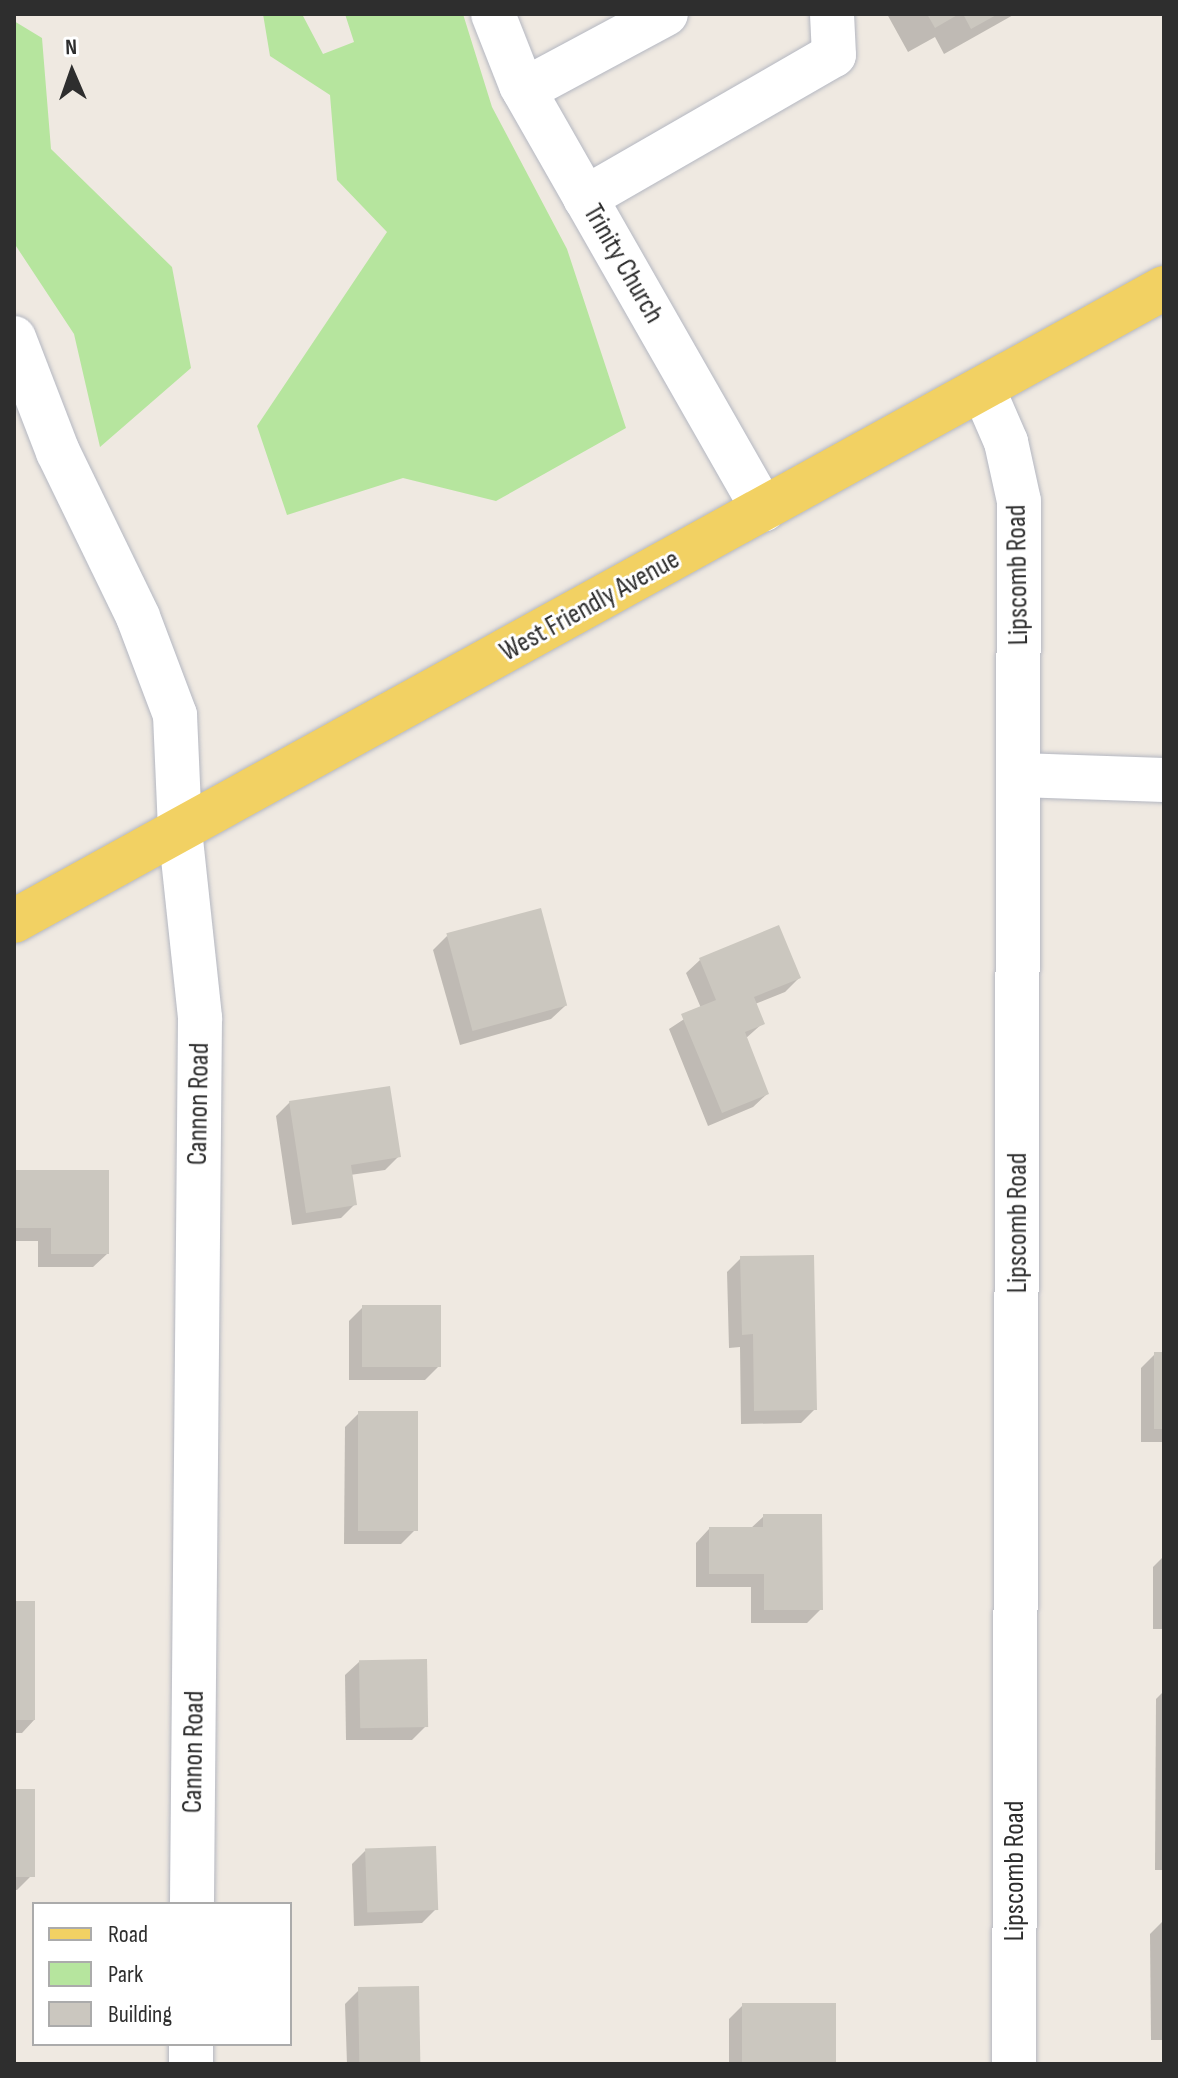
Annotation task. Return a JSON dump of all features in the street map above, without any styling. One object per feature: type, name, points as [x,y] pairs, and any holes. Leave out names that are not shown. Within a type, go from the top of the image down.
[{"type":"main road","name":"West Friendly Avenue","points":[[14,921],[1164,288]]},
{"type":"street","name":"Trinity Church","points":[[493,14],[524,90],[763,510]]},
{"type":"street","points":[[524,90],[666,14]]},
{"type":"street","points":[[585,198],[834,55],[832,14]]},
{"type":"street","name":"Cannon Road","points":[[14,338],[58,452],[138,617],[175,715],[180,830],[200,1018],[192,1902]]},
{"type":"street","name":"Lipscomb Road","points":[[983,389],[1006,442],[1019,501],[1014,2064]]},
{"type":"street","points":[[1019,775],[1164,780]]},
{"type":"green space","points":[[263,14],[302,14],[323,54],[354,42],[345,14],[463,14],[492,107],[567,249],[626,428],[496,501],[403,478],[287,515],[257,426],[387,232],[337,180],[330,95],[270,56]]},
{"type":"green space","points":[[14,21],[42,38],[51,149],[172,267],[191,368],[100,447],[74,334],[14,243]]},
{"type":"building","points":[[927,14],[959,14],[935,28]]},
{"type":"building","points":[[963,14],[998,14],[971,29]]},
{"type":"building","points":[[541,908],[567,1006],[472,1031],[446,933]]},
{"type":"building","points":[[779,925],[801,978],[754,997],[765,1024],[745,1032],[769,1094],[722,1113],[681,1014],[716,1000],[699,958]]},
{"type":"building","points":[[390,1086],[401,1157],[351,1165],[357,1205],[306,1213],[289,1101]]},
{"type":"building","points":[[14,1170],[109,1170],[109,1254],[51,1254],[51,1228],[14,1228]]},
{"type":"building","points":[[814,1255],[817,1410],[754,1411],[753,1334],[742,1335],[740,1256]]},
{"type":"building","points":[[362,1305],[441,1305],[441,1367],[362,1367]]},
{"type":"building","points":[[1154,1352],[1164,1352],[1164,1429],[1154,1429]]},
{"type":"building","points":[[358,1411],[418,1411],[418,1531],[358,1531]]},
{"type":"building","points":[[763,1514],[822,1514],[823,1610],[764,1610],[764,1574],[709,1574],[709,1527],[763,1527]]},
{"type":"building","points":[[14,1601],[35,1601],[35,1720],[14,1720]]},
{"type":"building","points":[[427,1659],[428,1727],[360,1728],[359,1660]]},
{"type":"building","points":[[14,1789],[35,1789],[35,1877],[14,1877]]},
{"type":"building","points":[[436,1846],[438,1910],[367,1912],[365,1848]]},
{"type":"building","points":[[419,1986],[420,2064],[359,2064],[358,1987]]},
{"type":"building","points":[[742,2003],[836,2003],[836,2064],[742,2064]]}]
